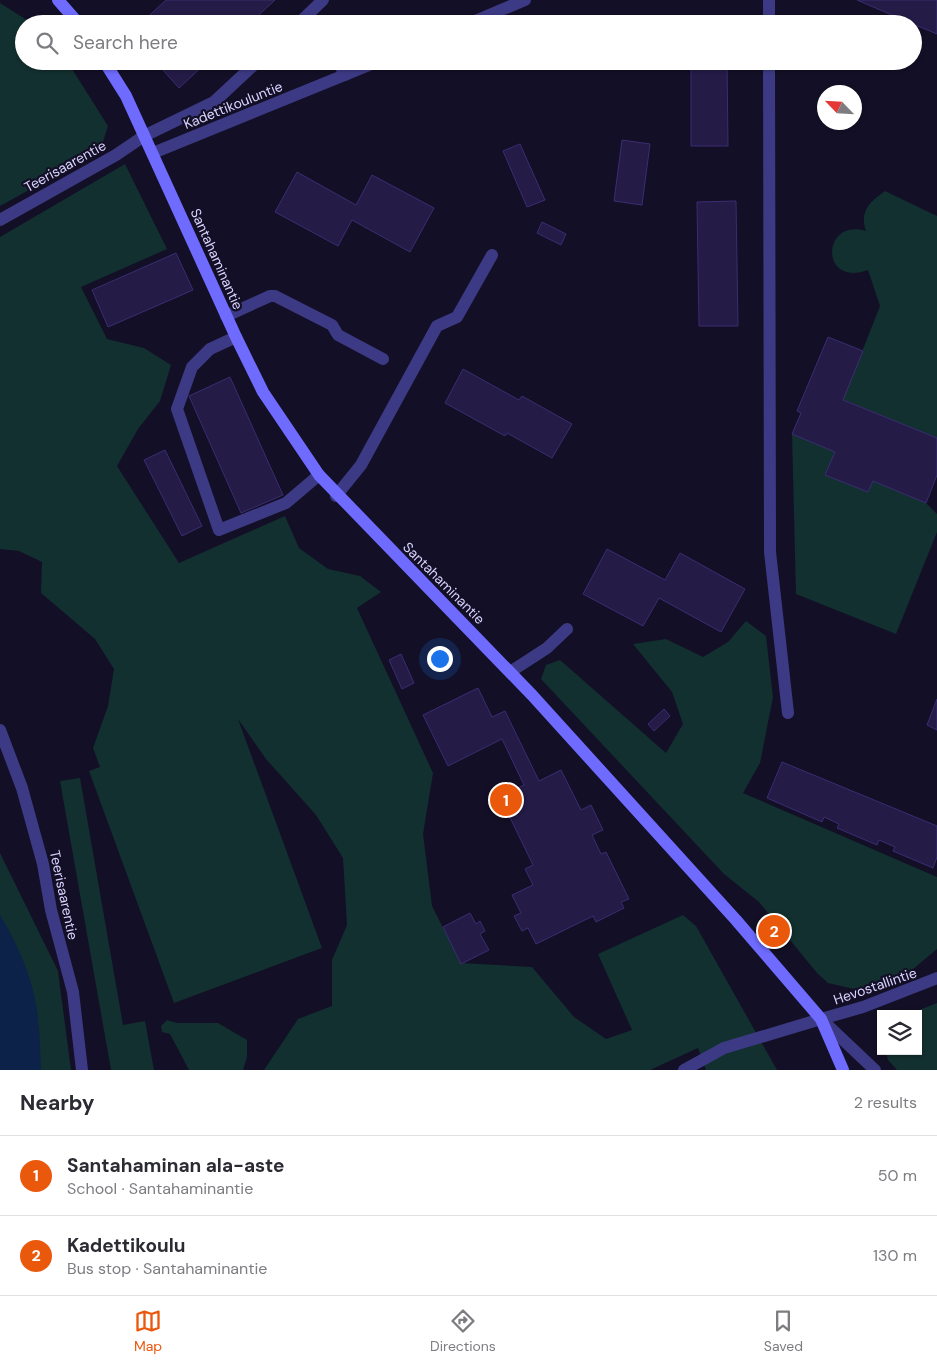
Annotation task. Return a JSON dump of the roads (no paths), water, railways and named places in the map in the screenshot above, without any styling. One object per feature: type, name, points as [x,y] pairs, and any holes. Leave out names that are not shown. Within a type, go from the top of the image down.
[{"type":"main road","points":[[58,0],[72,15]]},
{"type":"main road","name":"Santahaminantie","points":[[110,70],[126,96],[226,316],[263,392],[319,476],[336,496],[510,672],[730,913],[821,1020],[843,1070]]},
{"type":"street","points":[[307,15],[323,0]]},
{"type":"street","points":[[769,0],[769,15]]},
{"type":"street","points":[[489,15],[521,1]]},
{"type":"street","name":"Teerisaarentie","points":[[0,220],[76,178],[144,136],[214,102],[248,70]]},
{"type":"street","points":[[342,70],[345,75]]},
{"type":"street","name":"Kadettikouluntie","points":[[153,153],[357,70]]},
{"type":"street","points":[[769,70],[770,552],[788,713]]},
{"type":"street","points":[[336,496],[360,464],[437,326],[457,317],[492,255]]},
{"type":"street","points":[[226,316],[270,296],[276,296],[332,325],[338,335],[383,359]]},
{"type":"street","points":[[236,337],[210,349],[192,367],[176,409],[218,530],[286,504],[319,476]]},
{"type":"street","points":[[510,672],[547,648],[567,629]]},
{"type":"street","name":"Teerisaarentie","points":[[0,730],[22,788],[43,864],[51,910],[73,992],[82,1070]]},
{"type":"street","name":"Hevostallintie","points":[[685,1070],[724,1048],[862,1007],[937,978]]},
{"type":"street","points":[[821,1020],[875,1070]]},
{"type":"water","points":[[0,915],[12,936],[31,981],[40,1037],[41,1070],[0,1070]]},
{"type":"place","name":"Santahaminan ala-aste","points":[[506,800]]},
{"type":"place","name":"Kadettikoulu","points":[[774,931]]}]
